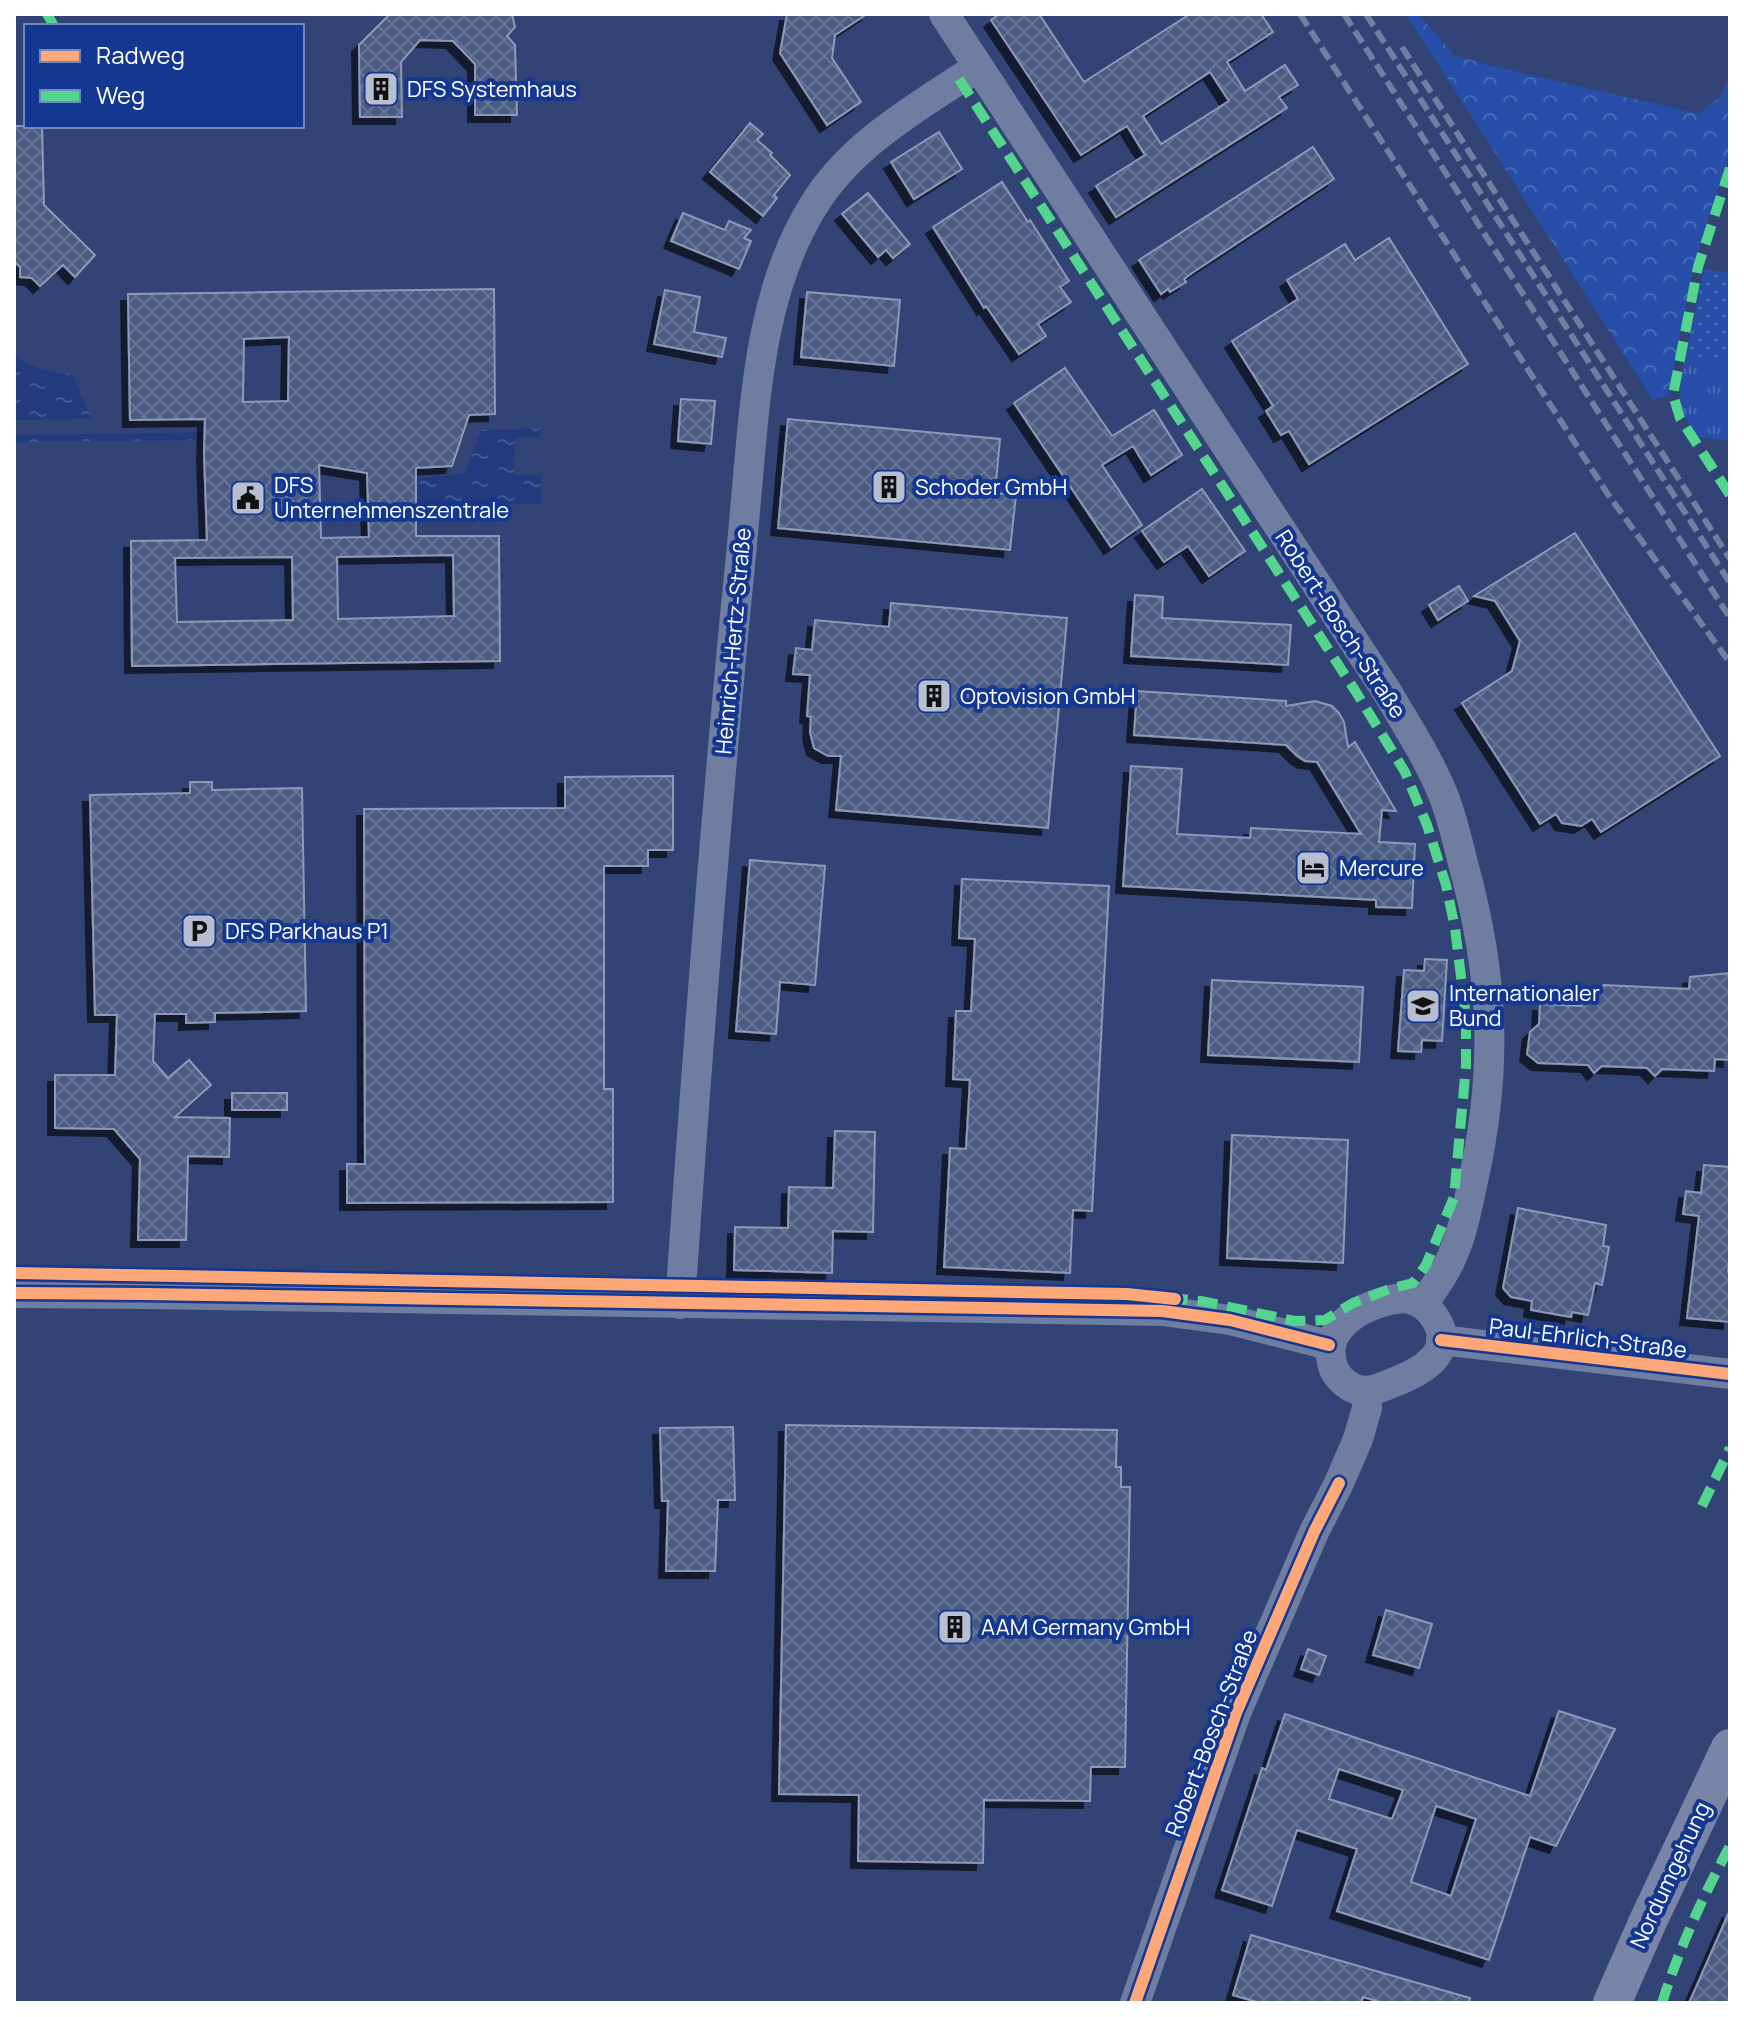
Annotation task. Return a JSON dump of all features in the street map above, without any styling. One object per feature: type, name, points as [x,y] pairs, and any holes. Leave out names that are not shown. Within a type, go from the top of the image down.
[{"type":"main road","name":"Nordumgehung","points":[[1612,2003],[1730,1748]]},
{"type":"street","name":"Robert-Bosch-Straße","points":[[944,14],[1389,695],[1433,771],[1448,808],[1479,926],[1490,1021],[1490,1066],[1480,1149],[1459,1239],[1449,1264],[1423,1304]]},
{"type":"street","name":"Heinrich-Hertz-Straße","points":[[680,1304],[725,726],[756,392],[767,324],[783,266],[825,186],[844,164],[871,141],[978,67]]},
{"type":"street","points":[[14,1293],[1162,1311],[1230,1320],[1329,1345]]},
{"type":"street","points":[[1398,1299],[1423,1304],[1436,1319],[1441,1340],[1435,1358],[1423,1369],[1377,1390],[1355,1389],[1339,1378],[1330,1360],[1329,1345],[1337,1329],[1353,1315],[1398,1299]]},
{"type":"street","name":"Paul-Ehrlich-Straße","points":[[1441,1340],[1730,1374]]},
{"type":"street","name":"Robert-Bosch-Straße","points":[[1135,2003],[1236,1713],[1358,1439],[1367,1408],[1366,1391]]},
{"type":"green space","points":[[1406,14],[1418,14],[1454,55],[1700,114],[1721,95],[1730,75],[1730,151],[1694,264],[1668,396],[1653,400]]},
{"type":"green space","points":[[1704,269],[1730,273],[1730,361],[1686,355]]},
{"type":"green space","points":[[1686,355],[1730,361],[1730,441],[1698,437],[1685,414],[1680,390]]},
{"type":"water","points":[[14,354],[41,369],[72,374],[92,419],[14,420]]},
{"type":"water","points":[[541,428],[540,438],[515,438],[514,475],[541,475],[541,504],[416,506],[416,478],[465,473],[481,430]]},
{"type":"water","points":[[222,432],[222,440],[14,442],[14,435]]},
{"type":"building","name":"DFS Systemhaus","points":[[390,14],[512,14],[515,27],[507,36],[515,45],[517,115],[475,115],[475,64],[453,41],[420,40],[401,62],[402,117],[360,117],[359,45]]},
{"type":"building","points":[[787,14],[867,14],[835,35],[832,58],[861,102],[827,125],[780,53]]},
{"type":"building","points":[[1000,14],[1039,14],[1084,82],[1190,14],[1261,14],[1273,32],[1227,62],[1245,91],[1285,65],[1298,85],[1279,97],[1287,108],[1116,217],[1096,186],[1145,155],[1127,126],[1081,155],[991,20]],"holes":[[[1210,72],[1229,101],[1161,144],[1143,116]]]},
{"type":"building","points":[[750,123],[763,134],[757,140],[790,175],[763,216],[710,172]]},
{"type":"building","points":[[14,126],[42,128],[44,205],[95,255],[75,277],[63,265],[40,286],[32,278],[20,277],[20,267],[14,261]]},
{"type":"building","points":[[939,132],[962,169],[914,199],[891,162]]},
{"type":"building","points":[[1313,147],[1334,179],[1192,273],[1184,279],[1186,282],[1161,294],[1139,260]]},
{"type":"building","points":[[1002,182],[1069,281],[1060,287],[1071,302],[1038,324],[1046,336],[1019,354],[986,306],[984,308],[933,227]]},
{"type":"building","points":[[868,193],[910,244],[893,258],[886,250],[878,257],[842,214]]},
{"type":"building","points":[[683,213],[725,230],[729,221],[751,230],[744,238],[751,241],[739,269],[671,241]]},
{"type":"building","points":[[1389,238],[1468,364],[1309,464],[1289,431],[1281,435],[1266,411],[1273,406],[1232,341],[1298,299],[1287,280],[1345,244],[1355,260]]},
{"type":"building","name":"DFS Unternehmenszentrale","points":[[494,289],[495,414],[469,415],[452,466],[416,468],[416,536],[499,536],[500,661],[132,666],[131,541],[207,540],[205,419],[130,420],[128,294]],"holes":[[[289,337],[288,401],[243,402],[244,339]],[[319,465],[367,473],[369,537],[321,538]],[[453,555],[454,616],[338,619],[337,557]],[[292,557],[293,620],[177,622],[175,558]]]},
{"type":"building","points":[[665,290],[700,297],[694,332],[726,338],[722,357],[654,344]]},
{"type":"building","points":[[807,292],[900,300],[894,366],[801,357]]},
{"type":"building","points":[[1065,368],[1112,436],[1154,410],[1182,455],[1151,475],[1133,446],[1102,465],[1142,525],[1111,547],[1014,403]]},
{"type":"building","points":[[681,399],[715,401],[711,444],[678,441]]},
{"type":"building","name":"Schoder GmbH","points":[[788,419],[1000,439],[995,493],[1016,495],[1010,550],[778,528]]},
{"type":"building","points":[[1202,489],[1245,551],[1209,576],[1188,546],[1164,562],[1142,531]]},
{"type":"building","points":[[1575,533],[1720,756],[1601,832],[1592,819],[1581,826],[1562,823],[1556,814],[1540,824],[1462,703],[1512,671],[1520,641],[1495,601],[1474,596]]},
{"type":"building","points":[[1459,586],[1468,601],[1438,620],[1429,605]]},
{"type":"building","points":[[1135,595],[1163,597],[1162,618],[1291,625],[1288,665],[1131,656]]},
{"type":"building","name":"Optovision GmbH","points":[[891,603],[1067,618],[1048,828],[836,810],[841,756],[828,756],[814,748],[810,732],[811,717],[807,716],[810,675],[793,674],[796,648],[812,650],[815,620],[889,627]]},
{"type":"building","points":[[1137,691],[1286,701],[1286,706],[1315,701],[1332,706],[1344,722],[1348,747],[1355,742],[1396,811],[1382,810],[1379,842],[1415,844],[1412,908],[1376,907],[1376,900],[1123,886],[1131,766],[1182,769],[1177,834],[1250,838],[1251,828],[1361,834],[1317,762],[1305,761],[1286,745],[1134,735]]},
{"type":"building","points":[[673,776],[673,850],[648,850],[648,866],[604,866],[604,1089],[613,1089],[613,1202],[347,1203],[347,1164],[365,1164],[364,809],[565,808],[565,777]]},
{"type":"building","name":"DFS Parkhaus P1","points":[[190,782],[212,782],[212,790],[302,788],[306,1011],[215,1013],[215,1022],[186,1023],[186,1014],[155,1014],[153,1061],[168,1078],[189,1060],[211,1085],[175,1117],[230,1118],[229,1157],[188,1156],[186,1240],[138,1240],[140,1159],[114,1129],[55,1128],[55,1075],[115,1075],[117,1015],[95,1015],[90,795],[190,793]]},
{"type":"building","points":[[750,860],[825,866],[815,985],[780,982],[776,1034],[736,1031]]},
{"type":"building","points":[[962,879],[1109,886],[1092,1211],[1073,1210],[1070,1273],[944,1267],[950,1148],[966,1149],[970,1080],[953,1079],[956,1011],[971,1011],[975,939],[959,938]]},
{"type":"building","name":"Internationaler Bund","points":[[1425,959],[1447,960],[1442,1041],[1422,1040],[1421,1052],[1398,1051],[1404,970],[1424,971]]},
{"type":"building","points":[[1730,973],[1730,1060],[1715,1059],[1714,1071],[1662,1069],[1655,1076],[1647,1068],[1602,1066],[1594,1073],[1588,1065],[1538,1063],[1527,1054],[1530,1032],[1539,1024],[1540,1004],[1581,1006],[1604,985],[1689,989],[1690,977]]},
{"type":"building","points":[[1212,980],[1363,987],[1359,1062],[1208,1055]]},
{"type":"building","points":[[232,1093],[287,1093],[287,1110],[232,1110]]},
{"type":"building","points":[[835,1131],[875,1132],[873,1232],[833,1231],[832,1273],[734,1270],[735,1227],[788,1228],[789,1187],[833,1188]]},
{"type":"building","points":[[1232,1135],[1348,1140],[1343,1263],[1227,1258]]},
{"type":"building","points":[[1704,1165],[1730,1167],[1730,1322],[1687,1318],[1699,1216],[1683,1214],[1686,1191],[1701,1193]]},
{"type":"building","points":[[1518,1208],[1606,1225],[1603,1246],[1609,1247],[1602,1285],[1595,1283],[1588,1315],[1572,1312],[1571,1317],[1531,1310],[1532,1301],[1511,1297],[1503,1288]]},
{"type":"building","name":"AAM Germany GmbH","points":[[786,1425],[1117,1430],[1116,1467],[1121,1467],[1121,1487],[1130,1487],[1125,1767],[1091,1767],[1090,1801],[984,1800],[983,1863],[858,1861],[859,1795],[779,1794]]},
{"type":"building","points":[[733,1427],[735,1500],[718,1500],[715,1571],[666,1571],[668,1501],[662,1501],[660,1428]]},
{"type":"building","points":[[1386,1610],[1432,1624],[1419,1668],[1373,1655]]},
{"type":"building","points":[[1308,1649],[1326,1656],[1319,1675],[1301,1669]]},
{"type":"building","points":[[1559,1711],[1615,1729],[1556,1846],[1530,1837],[1489,1960],[1337,1911],[1357,1849],[1297,1830],[1272,1906],[1222,1890],[1262,1768],[1266,1770],[1285,1714],[1530,1796]],"holes":[[[1339,1769],[1403,1790],[1392,1819],[1329,1799]],[[1436,1806],[1476,1819],[1451,1896],[1411,1882]]]},
{"type":"building","points":[[1730,1910],[1730,2003],[1689,2003]]},
{"type":"building","points":[[1251,1935],[1470,1998],[1469,2003],[1384,2003],[1363,1997],[1361,2003],[1260,2003],[1233,1995]]},
{"type":"railway","points":[[1300,14],[1607,493],[1730,663]]},
{"type":"railway","points":[[1344,14],[1730,618]]},
{"type":"railway","points":[[1366,14],[1730,583]]},
{"type":"railway","points":[[1402,47],[1730,559]]},
{"type":"marked path","points":[[47,14],[53,24]]},
{"type":"marked path","points":[[959,79],[1405,772],[1427,825],[1446,885],[1455,928],[1466,1017],[1466,1066],[1454,1197],[1426,1265],[1413,1283],[1353,1303],[1325,1320],[1295,1321],[1201,1301],[1169,1298]]},
{"type":"marked path","points":[[1730,168],[1698,267],[1673,395],[1680,418],[1730,495]]},
{"type":"marked path","points":[[1702,1506],[1730,1448]]},
{"type":"marked path","points":[[1662,2003],[1692,1923],[1730,1846]]},
{"type":"cycle path","points":[[14,1273],[1127,1294],[1175,1299]]},
{"type":"cycle path","points":[[14,1293],[1162,1311],[1230,1320],[1329,1345]]},
{"type":"cycle path","points":[[1441,1340],[1730,1374]]},
{"type":"cycle path","points":[[1135,2003],[1236,1713],[1314,1532],[1339,1483]]},
{"type":"place","name":"DFS Systemhaus","points":[[381,89]]},
{"type":"place","name":"Schoder GmbH","points":[[889,487]]},
{"type":"place","name":"DFS Unternehmenszentrale","points":[[248,498]]},
{"type":"place","name":"Optovision GmbH","points":[[934,696]]},
{"type":"place","name":"Mercure","points":[[1313,868]]},
{"type":"place","name":"DFS Parkhaus P1","points":[[199,931]]},
{"type":"place","name":"Internationaler Bund","points":[[1423,1006]]},
{"type":"place","name":"AAM Germany GmbH","points":[[955,1627]]}]
